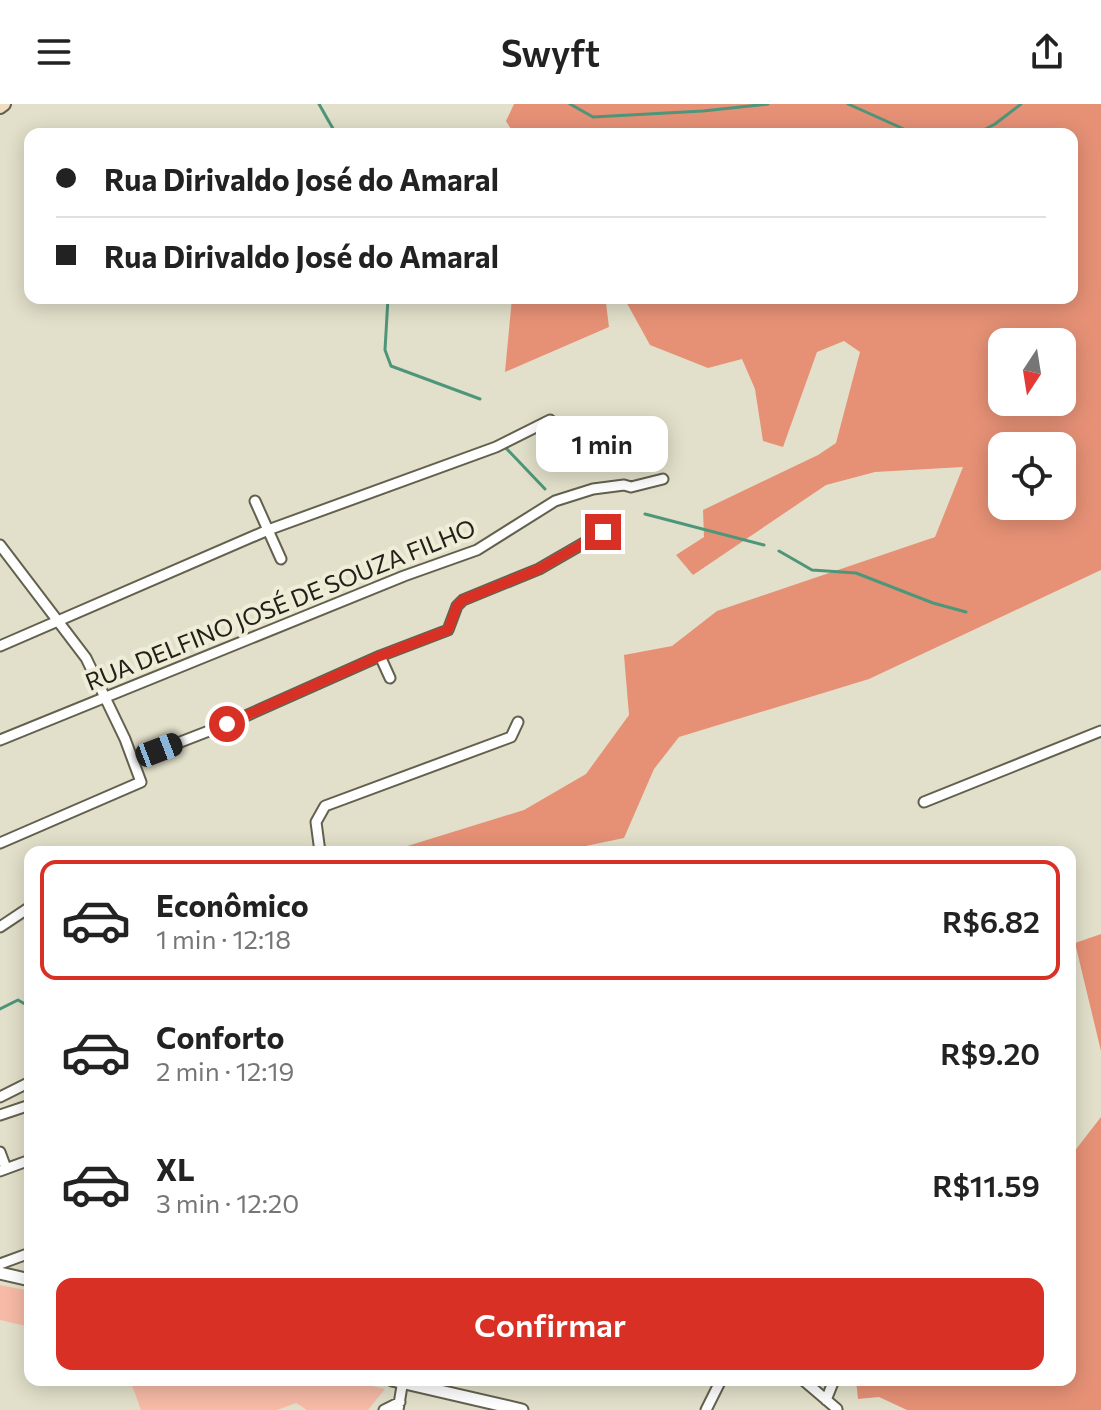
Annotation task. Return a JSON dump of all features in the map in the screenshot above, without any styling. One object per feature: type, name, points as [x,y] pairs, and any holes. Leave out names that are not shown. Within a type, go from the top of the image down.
[{"type":"street","points":[[0,646],[268,530],[496,447],[550,420]]},
{"type":"street","name":"RUA DELFINO JOSÉ DE SOUZA FILHO","points":[[0,740],[404,576],[477,550],[555,501],[593,489],[631,487],[663,479]]},
{"type":"street","points":[[255,501],[281,559]]},
{"type":"street","points":[[134,760],[448,630],[457,606],[463,600],[539,569],[603,532]]},
{"type":"street","points":[[0,545],[82,651],[106,696],[141,782],[0,843]]},
{"type":"street","points":[[380,656],[390,678]]},
{"type":"street","points":[[319,846],[316,822],[325,806],[511,737],[518,722]]},
{"type":"street","points":[[924,802],[1101,731]]},
{"type":"street","points":[[0,927],[24,911]]},
{"type":"street","points":[[0,1097],[24,1085]]},
{"type":"street","points":[[0,1115],[24,1107]]},
{"type":"street","points":[[0,1152],[3,1170],[24,1162]]},
{"type":"street","points":[[0,1264],[24,1255]]},
{"type":"street","points":[[0,1273],[24,1279]]},
{"type":"street","points":[[420,1386],[522,1410]]},
{"type":"street","points":[[706,1410],[718,1386]]},
{"type":"street","points":[[810,1386],[837,1409]]},
{"type":"street","points":[[826,1400],[832,1386]]},
{"type":"street","points":[[384,1410],[399,1406]]},
{"type":"shaded area","points":[[514,104],[1101,104],[1101,570],[869,679],[679,737],[654,769],[624,838],[586,846],[407,846],[524,810],[586,774],[629,715],[624,655],[672,646],[717,611],[935,537],[963,467],[875,472],[826,485],[693,575],[676,555],[704,537],[703,510],[818,455],[836,443],[860,352],[844,341],[817,352],[783,447],[763,441],[755,389],[742,359],[708,368],[650,345],[627,304],[1078,304],[1078,128],[510,128],[506,121]]},
{"type":"shaded area","points":[[511,304],[606,304],[609,327],[505,372]]},
{"type":"shaded area","points":[[1101,934],[1101,1051],[1076,947],[1076,943]]},
{"type":"shaded area","points":[[1101,1117],[1101,1410],[907,1410],[879,1397],[858,1399],[857,1386],[1076,1386],[1076,1149]]},
{"type":"shaded area","points":[[0,1285],[24,1290],[24,1326],[0,1320]]},
{"type":"shaded area","points":[[132,1386],[372,1386],[385,1389],[368,1410],[307,1410],[296,1403],[277,1410],[141,1410]]},
{"type":"waterway","points":[[319,104],[333,128]]},
{"type":"waterway","points":[[570,104],[593,117],[768,104]]},
{"type":"waterway","points":[[848,104],[902,128]]},
{"type":"waterway","points":[[987,128],[1021,104]]},
{"type":"waterway","points":[[388,304],[385,350],[391,366],[480,399]]},
{"type":"waterway","points":[[505,447],[545,489]]},
{"type":"waterway","points":[[645,514],[764,545]]},
{"type":"waterway","points":[[779,551],[812,570],[856,573],[933,603],[966,612]]},
{"type":"waterway","points":[[0,1009],[18,1000],[24,1004]]},
{"type":"route","points":[[227,724],[380,656],[448,630],[457,606],[463,600],[539,569],[603,532]]}]
